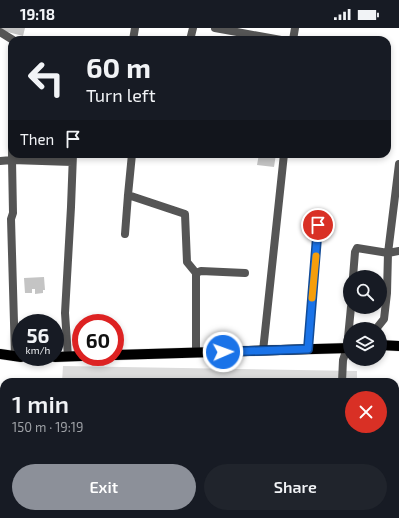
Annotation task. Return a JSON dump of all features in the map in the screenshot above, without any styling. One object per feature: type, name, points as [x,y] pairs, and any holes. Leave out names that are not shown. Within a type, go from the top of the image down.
[{"type":"main road","points":[[387,346],[399,346]]},
{"type":"main road","points":[[124,355],[343,348]]},
{"type":"main road","points":[[0,354],[12,356]]},
{"type":"main road","points":[[64,357],[72,357]]},
{"type":"street","points":[[215,28],[259,36]]},
{"type":"street","points":[[0,161],[72,158],[66,313],[68,357]]},
{"type":"street","points":[[125,234],[132,158]]},
{"type":"street","points":[[263,350],[284,158]]},
{"type":"street","points":[[12,160],[13,213],[11,219],[16,314]]},
{"type":"street","points":[[382,322],[384,319],[387,294],[388,253],[399,164]]},
{"type":"street","points":[[128,195],[185,214],[187,262],[196,273],[196,353]]},
{"type":"street","points":[[308,349],[318,225]]},
{"type":"street","points":[[354,270],[355,252],[357,248],[388,253],[399,251]]},
{"type":"street","points":[[196,273],[201,271],[245,273]]},
{"type":"street","points":[[342,378],[343,360]]},
{"type":"shaded area","points":[[63,366],[357,371],[357,378],[62,378]]},
{"type":"building","points":[[0,28],[25,28],[23,36],[0,30]]},
{"type":"building","points":[[258,158],[275,158],[274,167],[257,165]]},
{"type":"building","points":[[44,277],[45,290],[43,290],[43,293],[35,294],[35,289],[32,289],[32,293],[25,293],[24,278]]},
{"type":"slow traffic","points":[[312,298],[316,256]]},
{"type":"route","points":[[223,352],[308,349],[318,225]]}]
